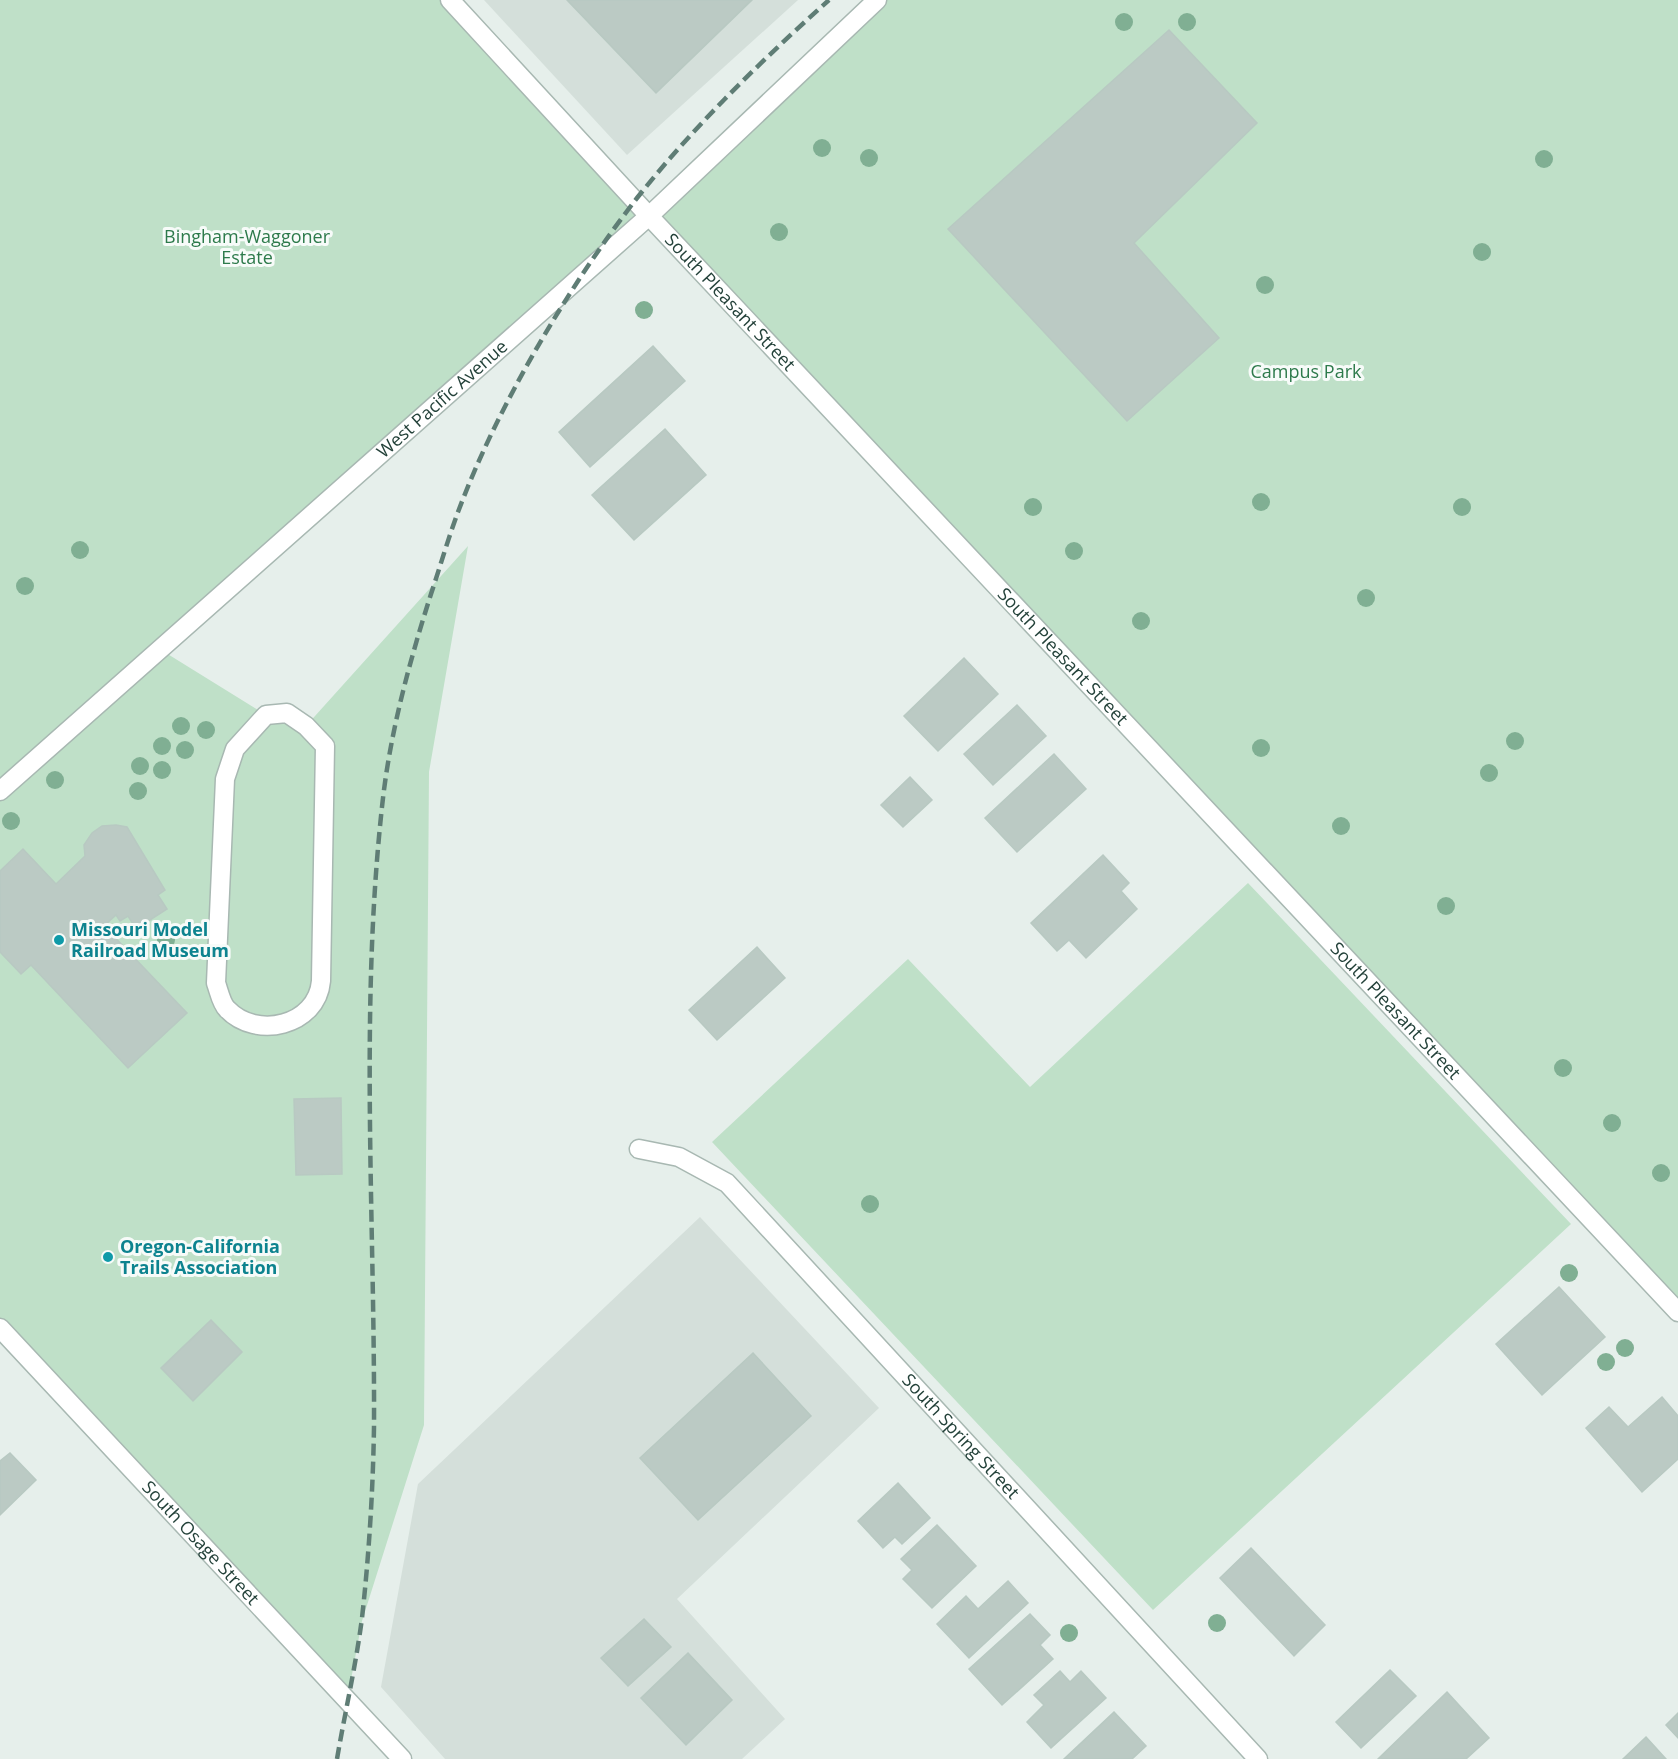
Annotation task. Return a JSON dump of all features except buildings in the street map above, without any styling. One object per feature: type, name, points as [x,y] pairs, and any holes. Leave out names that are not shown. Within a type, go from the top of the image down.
[{"type":"street","name":"South Pleasant Street","points":[[450,0],[649,216],[1678,1312]]},
{"type":"street","name":"West Pacific Avenue","points":[[0,791],[649,216],[878,0]]},
{"type":"street","points":[[287,713],[306,726],[325,746],[320,994],[308,1010],[292,1021],[270,1026],[245,1023],[225,1008],[216,983],[225,779],[235,749],[266,715],[287,713]]},
{"type":"street","name":"South Spring Street","points":[[639,1149],[679,1157],[727,1183],[1258,1759]]},
{"type":"street","name":"South Osage Street","points":[[0,1328],[402,1759]]},
{"type":"shaded area","points":[[484,0],[798,0],[627,155]]},
{"type":"shaded area","points":[[700,1217],[879,1408],[677,1599],[785,1719],[742,1759],[445,1759],[381,1687],[418,1484]]},
{"type":"green space","points":[[0,0],[449,0],[649,216],[884,0],[1678,0],[1678,1312],[649,217],[166,653],[266,715],[306,726],[468,546],[429,772],[424,1425],[362,1621],[347,1701],[0,1328]]},
{"type":"green space","points":[[1248,883],[1571,1224],[1153,1610],[712,1142],[908,959],[1030,1087]]},
{"type":"railway","points":[[337,1759],[362,1618],[373,1475],[374,1349],[370,1034],[376,876],[386,772],[402,695],[416,644],[451,532],[474,472],[536,349],[585,270],[637,198],[681,145],[753,70],[829,0]]},
{"type":"place","name":"Missouri Model Railroad Museum","points":[[59,940]]},
{"type":"place","name":"Oregon-California Trails Association","points":[[108,1257]]},
{"type":"park label","name":"Bingham-Waggoner Estate","points":[[247,247]]},
{"type":"park label","name":"Campus Park","points":[[1306,372]]}]
